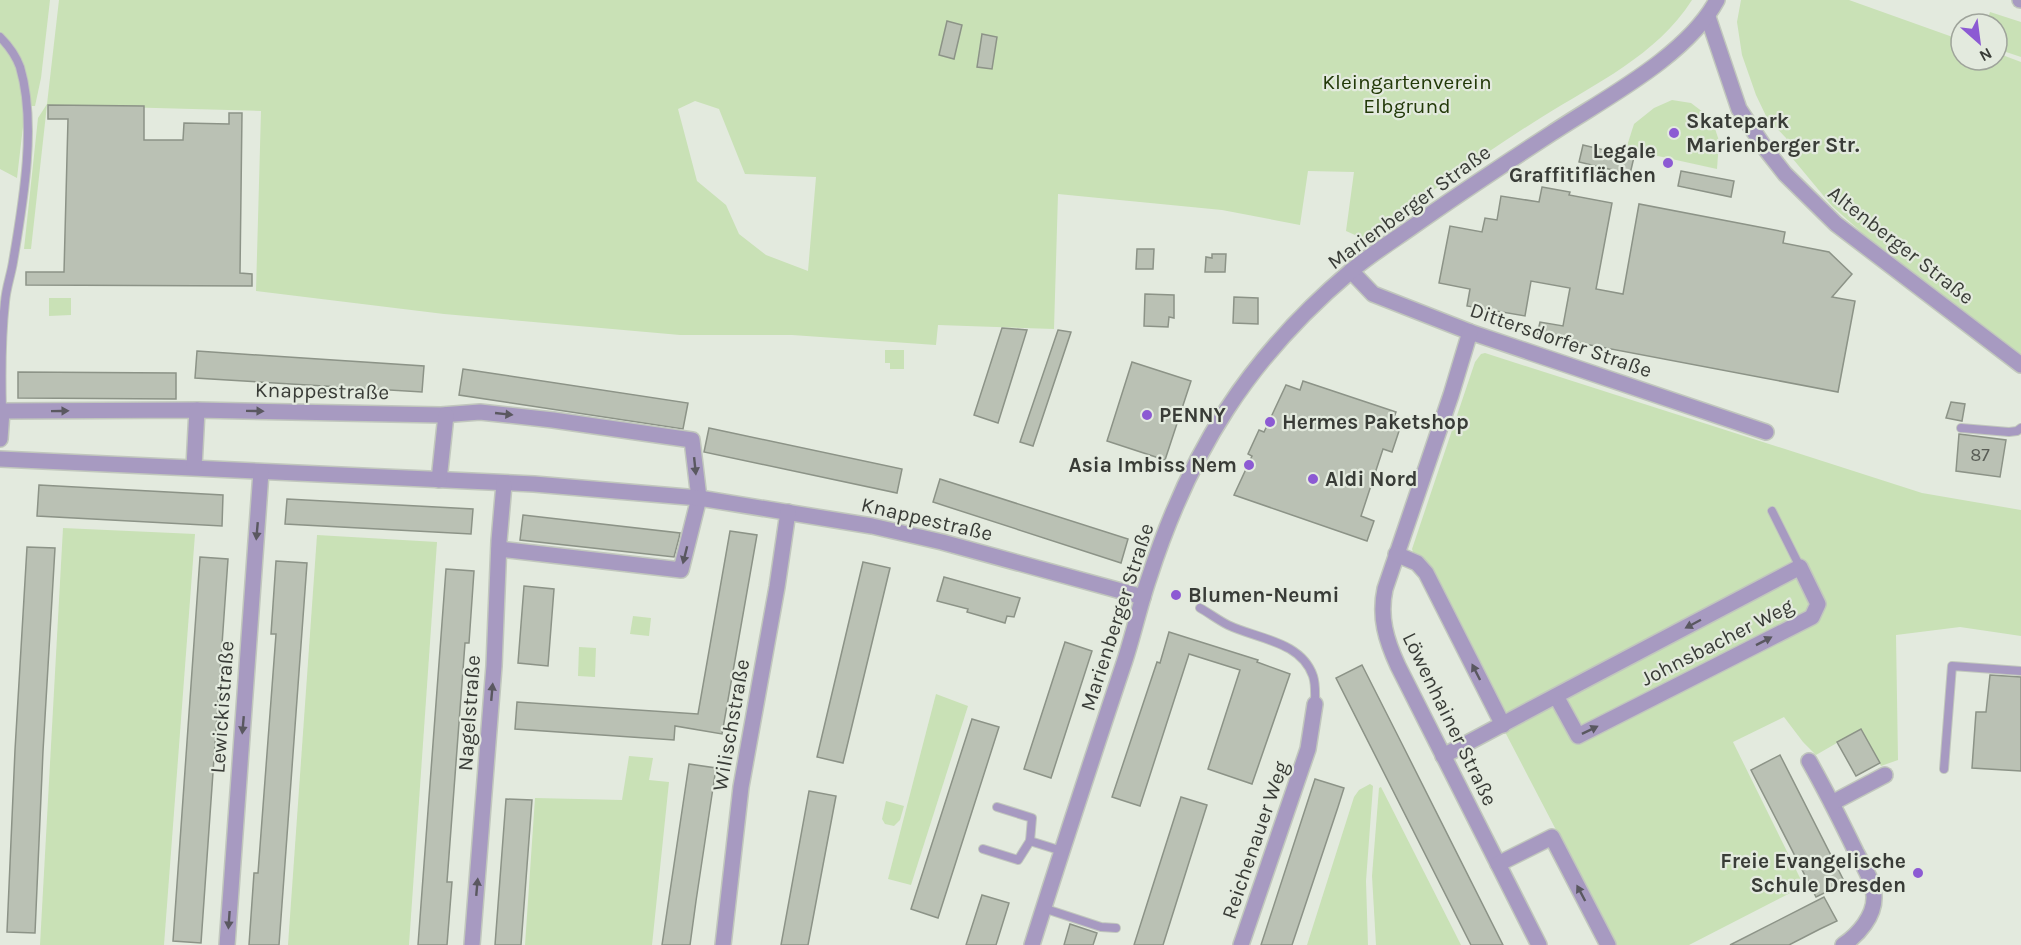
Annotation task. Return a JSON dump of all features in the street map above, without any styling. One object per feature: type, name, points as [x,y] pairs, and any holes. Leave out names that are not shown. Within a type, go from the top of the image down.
[{"type":"street","name":"Marienberger Straße","points":[[1032,945],[1130,647],[1143,597],[1185,484],[1234,397],[1271,349],[1351,271],[1431,214],[1645,73],[1681,44],[1708,17],[1717,0]]},
{"type":"street","name":"Altenberger Straße","points":[[1708,17],[1739,109],[1785,174],[1836,224],[2021,364]]},
{"type":"street","name":"Dittersdorfer Straße","points":[[1351,271],[1373,294],[1470,332],[1766,432]]},
{"type":"street","name":"Löwenhainer Straße","points":[[1470,332],[1451,395],[1396,554],[1382,603],[1384,631],[1398,666],[1539,945]]},
{"type":"street","name":"Knappestraße","points":[[2,411],[197,410],[446,415],[480,412],[692,440],[699,498],[681,570],[499,549]]},
{"type":"street","points":[[194,467],[197,410]]},
{"type":"street","points":[[0,439],[2,411]]},
{"type":"street","points":[[439,480],[446,415]]},
{"type":"street","name":"Knappestraße","points":[[0,459],[534,484],[699,498],[872,526],[942,542],[1143,597]]},
{"type":"street","name":"Lewickistraße","points":[[227,945],[261,472]]},
{"type":"street","name":"Nagelstraße","points":[[472,945],[494,666],[504,484]]},
{"type":"street","name":"Wilischstraße","points":[[723,945],[741,787],[788,512]]},
{"type":"street","name":"Löwenhainer Straße","points":[[1396,554],[1417,563],[1426,573],[1503,725]]},
{"type":"street","name":"Johnsbacher Weg","points":[[1443,756],[1503,725],[1556,696],[1800,567],[1818,604],[1812,617],[1578,735],[1556,696]]},
{"type":"street","name":"Reichenauer Weg","points":[[1241,945],[1313,746],[1315,704]]},
{"type":"street","points":[[1809,761],[1867,874],[1874,896],[1869,917],[1861,930],[1843,945]]},
{"type":"street","points":[[1832,803],[1885,775]]},
{"type":"street","points":[[1498,864],[1552,837],[1608,945]]},
{"type":"lane","points":[[0,37],[14,54],[20,66],[29,123],[13,262],[5,300],[0,364],[2,411]]},
{"type":"lane","points":[[1961,428],[2009,432],[2021,428]]},
{"type":"lane","points":[[1772,511],[1800,567]]},
{"type":"lane","name":"Reichenauer Weg","points":[[1200,608],[1228,625],[1268,639],[1299,655],[1308,665],[1313,676],[1315,704]]},
{"type":"lane","points":[[1944,770],[1952,666],[2021,671]]},
{"type":"lane","points":[[983,849],[1018,860],[1030,841],[1032,818],[997,807]]},
{"type":"lane","points":[[1030,841],[1062,851]]},
{"type":"lane","points":[[1043,908],[1101,927],[1116,928]]},
{"type":"green space","points":[[0,0],[50,0],[41,78],[35,106],[31,106],[32,115],[24,118],[17,178],[0,169]]},
{"type":"green space","name":"Kleingartenverein Elbgrund","points":[[59,0],[1692,0],[1661,37],[1624,67],[1497,146],[1364,239],[1346,231],[1354,172],[1308,171],[1300,225],[1222,210],[1058,194],[1054,329],[938,325],[936,345],[792,335],[680,335],[444,314],[256,291],[261,111],[47,105],[31,249],[24,249],[38,118],[47,104]],"holes":[[[695,101],[719,109],[745,174],[816,177],[808,271],[766,255],[739,234],[726,205],[697,181],[678,109]]]},
{"type":"green space","points":[[1741,0],[1849,0],[1949,36],[1949,72],[2009,72],[2009,58],[2021,62],[2021,356],[1888,256],[1832,206],[1788,153],[1791,152],[1786,138],[1767,118],[1742,55],[1737,22]]},
{"type":"green space","points":[[2009,18],[2021,22],[2021,57],[2009,53]]},
{"type":"green space","name":"Skatepark Marienberger Str.","points":[[1672,100],[1691,103],[1712,119],[1719,141],[1717,169],[1626,149],[1634,124],[1654,108]]},
{"type":"green space","points":[[49,298],[71,298],[71,315],[49,316]]},
{"type":"green space","points":[[885,350],[904,350],[904,369],[890,369],[890,363],[885,363]]},
{"type":"green space","points":[[1485,353],[1922,493],[2021,510],[2021,636],[1960,627],[1896,635],[1898,760],[1881,766],[1861,729],[1816,755],[1784,717],[1733,742],[1804,886],[1689,945],[1616,945],[1417,563],[1412,549],[1475,362],[1481,354]]},
{"type":"green space","points":[[63,528],[195,534],[164,945],[40,945]]},
{"type":"green space","points":[[317,535],[437,542],[409,945],[288,945]]},
{"type":"green space","points":[[633,616],[651,618],[649,636],[630,634]]},
{"type":"green space","points":[[579,647],[596,648],[595,677],[578,676]]},
{"type":"green space","points":[[936,694],[968,706],[911,885],[888,879]]},
{"type":"green space","points":[[629,756],[653,758],[649,780],[669,782],[652,945],[525,945],[535,798],[622,800]]},
{"type":"green space","points":[[1370,784],[1373,786],[1366,881],[1368,945],[1307,945],[1354,797],[1359,790]]},
{"type":"green space","points":[[1381,787],[1461,945],[1376,945],[1372,876],[1379,788]]},
{"type":"green space","points":[[886,801],[904,806],[900,820],[894,826],[885,824],[882,819]]},
{"type":"building","points":[[947,21],[962,25],[954,59],[939,55]]},
{"type":"building","points":[[982,34],[997,37],[992,69],[977,67]]},
{"type":"building","points":[[48,105],[144,106],[144,140],[183,140],[184,123],[229,124],[229,113],[242,113],[240,273],[252,274],[252,286],[26,285],[26,272],[64,272],[68,119],[48,119]]},
{"type":"building","points":[[1583,145],[1634,157],[1630,174],[1579,162]]},
{"type":"building","points":[[1681,171],[1734,181],[1731,197],[1678,186]]},
{"type":"building","points":[[1542,187],[1612,203],[1596,289],[1623,294],[1639,204],[1785,232],[1783,243],[1829,252],[1852,274],[1832,297],[1855,301],[1838,392],[1537,335],[1540,322],[1563,326],[1570,288],[1531,281],[1525,316],[1467,306],[1470,289],[1439,283],[1450,226],[1482,232],[1485,218],[1497,220],[1501,196],[1539,202]]},
{"type":"building","points":[[1137,249],[1154,249],[1153,269],[1136,269]]},
{"type":"building","points":[[1212,254],[1226,254],[1225,272],[1205,272],[1206,257],[1212,258]]},
{"type":"building","points":[[1145,294],[1174,295],[1174,318],[1169,317],[1168,327],[1144,326]]},
{"type":"building","points":[[1234,297],[1258,298],[1258,324],[1233,323]]},
{"type":"building","points":[[1002,328],[1027,330],[998,423],[974,415]]},
{"type":"building","points":[[1058,330],[1071,332],[1033,446],[1020,442]]},
{"type":"building","points":[[197,351],[424,366],[422,392],[195,378]]},
{"type":"building","name":"PENNY","points":[[1132,362],[1191,381],[1165,460],[1107,441]]},
{"type":"building","points":[[463,369],[688,403],[683,429],[459,395]]},
{"type":"building","points":[[18,372],[176,373],[176,399],[18,398]]},
{"type":"building","points":[[1303,381],[1396,412],[1391,425],[1400,428],[1392,452],[1383,449],[1361,516],[1374,521],[1367,541],[1234,495],[1252,456],[1248,454],[1259,430],[1264,432],[1286,385],[1300,390]]},
{"type":"building","points":[[1951,402],[1965,404],[1962,421],[1946,418]]},
{"type":"building","points":[[709,428],[902,469],[897,493],[704,452]]},
{"type":"building","points":[[1959,434],[2006,440],[2000,477],[1956,471]]},
{"type":"building","points":[[940,479],[1128,539],[1121,563],[933,502]]},
{"type":"building","points":[[39,485],[223,495],[222,526],[37,516]]},
{"type":"building","points":[[287,499],[473,509],[471,534],[285,524]]},
{"type":"building","points":[[523,515],[680,533],[674,557],[520,540]]},
{"type":"building","points":[[730,531],[757,535],[722,734],[675,726],[674,740],[515,729],[517,702],[698,714]]},
{"type":"building","points":[[27,547],[55,548],[35,933],[7,932]]},
{"type":"building","points":[[200,557],[228,559],[201,943],[173,941]]},
{"type":"building","points":[[276,561],[307,563],[279,945],[249,945],[254,873],[258,873],[276,634],[271,634]]},
{"type":"building","points":[[863,562],[890,568],[843,763],[817,757]]},
{"type":"building","points":[[446,569],[474,571],[469,643],[465,643],[447,882],[452,882],[447,945],[418,945]]},
{"type":"building","points":[[944,577],[1020,598],[1014,617],[1007,616],[1005,623],[967,612],[968,609],[937,601]]},
{"type":"building","points":[[524,586],[554,589],[548,666],[518,663]]},
{"type":"building","points":[[1169,632],[1258,660],[1257,662],[1290,674],[1252,784],[1208,769],[1240,670],[1189,654],[1140,806],[1112,797]]},
{"type":"building","points":[[1065,642],[1092,651],[1051,778],[1024,769]]},
{"type":"building","points":[[1362,665],[1503,945],[1471,945],[1336,678]]},
{"type":"building","points":[[1990,675],[2021,677],[2021,771],[1972,768],[1976,712],[1986,712]]},
{"type":"building","points":[[972,719],[999,727],[938,918],[911,909]]},
{"type":"building","points":[[1861,729],[1880,763],[1856,776],[1837,742]]},
{"type":"building","points":[[1780,755],[1845,883],[1816,897],[1751,770]]},
{"type":"building","points":[[689,764],[716,768],[690,945],[662,945]]},
{"type":"building","points":[[1315,779],[1344,788],[1338,807],[1292,945],[1261,945]]},
{"type":"building","points":[[809,791],[836,796],[808,945],[781,945]]},
{"type":"building","points":[[1181,797],[1207,805],[1163,945],[1134,945]]},
{"type":"building","points":[[506,799],[532,800],[521,945],[495,945]]},
{"type":"building","points":[[982,895],[1009,903],[996,945],[966,945]]},
{"type":"building","points":[[1824,897],[1837,921],[1789,945],[1730,945]]},
{"type":"building","points":[[1070,924],[1097,933],[1093,945],[1064,945]]},
{"type":"place","name":"Skatepark Marienberger Str.","points":[[1674,133]]},
{"type":"place","name":"Legale Graffitiflächen","points":[[1668,163]]},
{"type":"place","name":"PENNY","points":[[1147,415]]},
{"type":"place","name":"Hermes Paketshop","points":[[1270,422]]},
{"type":"place","name":"Asia Imbiss Nem","points":[[1249,465]]},
{"type":"place","name":"Aldi Nord","points":[[1313,479]]},
{"type":"place","name":"Blumen-Neumi","points":[[1176,595]]},
{"type":"place","name":"Freie Evangelische Schule Dresden","points":[[1918,873]]}]
